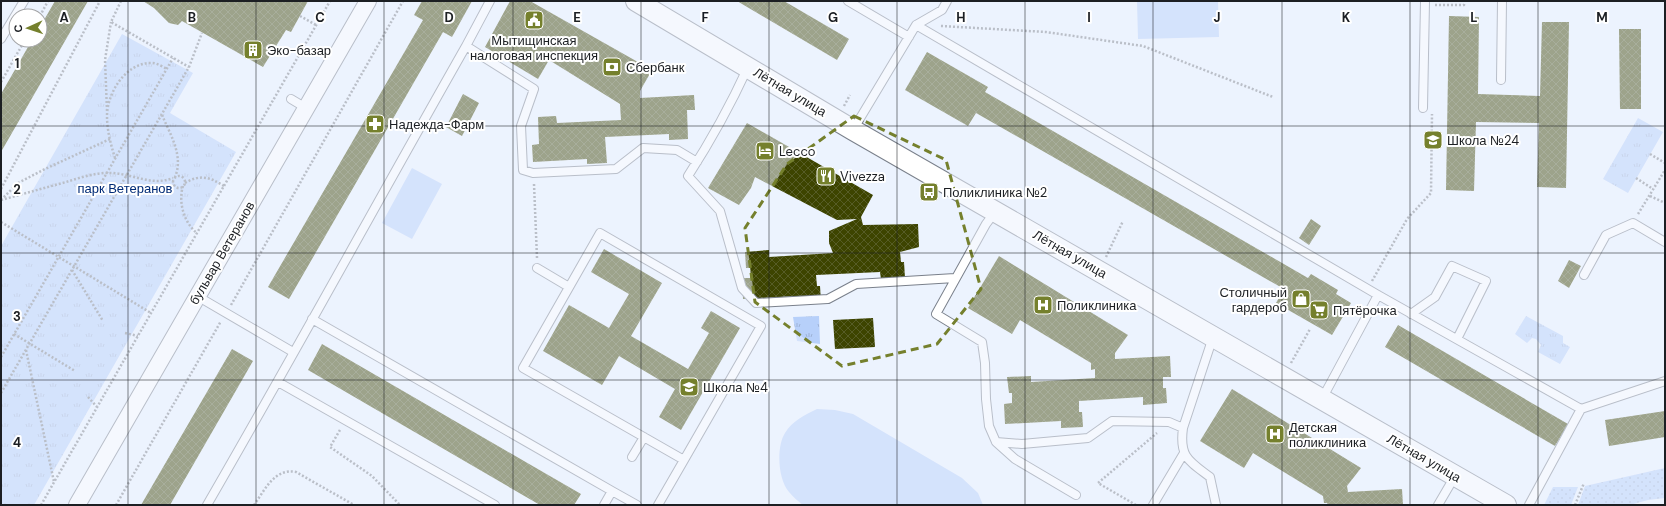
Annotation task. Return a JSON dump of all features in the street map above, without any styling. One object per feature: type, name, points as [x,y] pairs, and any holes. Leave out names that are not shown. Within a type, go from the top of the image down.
[{"type":"street","name":"бульвар Ветеранов","points":[[77,505],[368,1]]},
{"type":"street","name":"Лётная улица","points":[[636,1],[853,130],[1504,505]]},
{"type":"lane","points":[[1,39],[24,1]]},
{"type":"lane","points":[[207,505],[278,382],[293,352],[490,1]]},
{"type":"lane","points":[[848,1],[909,37]]},
{"type":"lane","points":[[853,130],[916,25],[942,10],[947,1]]},
{"type":"lane","points":[[1423,108],[1425,1]]},
{"type":"lane","points":[[1501,80],[1502,1]]},
{"type":"lane","points":[[916,25],[1378,295],[1581,409]]},
{"type":"lane","points":[[466,46],[534,89],[521,126],[523,170],[533,173],[616,169],[642,148],[677,150],[697,162]]},
{"type":"lane","points":[[748,67],[688,176],[720,211],[742,288],[756,303],[828,299],[856,284],[955,278]]},
{"type":"lane","points":[[291,99],[306,108]]},
{"type":"lane","points":[[995,211],[955,278],[936,314],[982,342],[985,363],[988,426],[996,442],[1015,459],[1076,496]]},
{"type":"lane","points":[[1584,276],[1606,235],[1633,223],[1665,242]]},
{"type":"lane","points":[[658,505],[684,460],[761,326],[600,233],[523,368],[684,460]]},
{"type":"lane","points":[[1411,314],[1435,297],[1452,266],[1486,280],[1457,339]]},
{"type":"lane","points":[[537,268],[569,287]]},
{"type":"lane","points":[[1321,399],[1378,295]]},
{"type":"lane","points":[[197,296],[293,352]]},
{"type":"lane","points":[[312,319],[637,505]]},
{"type":"lane","points":[[1213,336],[1183,428],[1181,441],[1184,453],[1191,463],[1210,477],[1216,505]]},
{"type":"lane","points":[[1529,505],[1581,409],[1665,381]]},
{"type":"lane","points":[[278,382],[495,505]]},
{"type":"lane","points":[[996,442],[1022,444],[1088,438],[1112,421],[1169,422],[1183,428]]},
{"type":"lane","points":[[632,457],[644,437]]},
{"type":"lane","points":[[1153,505],[1184,453]]},
{"type":"lane","points":[[1438,505],[1455,476]]},
{"type":"lane","points":[[604,505],[612,490]]},
{"type":"path","points":[[1,189],[100,1]]},
{"type":"path","points":[[115,158],[110,139],[107,115],[105,60],[110,22],[121,1]]},
{"type":"path","points":[[41,505],[330,1]]},
{"type":"path","points":[[116,505],[403,1]]},
{"type":"path","points":[[1433,5],[1464,5],[1464,1]]},
{"type":"path","points":[[300,16],[316,25]]},
{"type":"path","points":[[110,22],[189,68]]},
{"type":"path","points":[[916,25],[1046,32],[1143,46],[1273,97]]},
{"type":"path","points":[[1,393],[189,68],[202,33]]},
{"type":"path","points":[[1,82],[21,48]]},
{"type":"path","points":[[1,357],[173,58]]},
{"type":"path","points":[[107,115],[112,94],[122,77],[137,66],[153,63],[167,69]]},
{"type":"path","points":[[843,108],[850,95]]},
{"type":"path","points":[[1368,289],[1407,219],[1431,193],[1432,107]]},
{"type":"path","points":[[162,114],[174,143],[179,162],[173,184],[175,187],[179,188],[183,186]]},
{"type":"path","points":[[1,200],[18,183],[45,168],[110,139]]},
{"type":"path","points":[[1650,154],[1665,162]]},
{"type":"path","points":[[1633,223],[1653,189],[1664,176],[1665,170]]},
{"type":"path","points":[[1,200],[78,178],[107,172],[127,175],[149,181],[168,180],[181,176],[185,183]]},
{"type":"path","points":[[533,173],[537,268]]},
{"type":"path","points":[[197,233],[187,221],[182,207],[181,193],[183,186],[192,178],[208,177],[224,186]]},
{"type":"path","points":[[1636,178],[1653,189]]},
{"type":"path","points":[[1650,196],[1663,202]]},
{"type":"path","points":[[1106,257],[1123,221]]},
{"type":"path","points":[[1,222],[151,313]]},
{"type":"path","points":[[72,270],[103,321]]},
{"type":"path","points":[[1290,366],[1310,329]]},
{"type":"path","points":[[125,333],[138,336]]},
{"type":"path","points":[[14,334],[74,371]]},
{"type":"path","points":[[26,349],[54,482]]},
{"type":"path","points":[[88,397],[97,407]]},
{"type":"path","points":[[345,420],[330,447],[372,476],[400,505]]},
{"type":"path","points":[[1136,505],[1098,483],[1169,422]]},
{"type":"path","points":[[254,505],[274,477],[280,473],[289,471],[296,472],[354,505]]},
{"type":"path","points":[[1575,505],[1584,483]]},
{"type":"highlighted area","points":[[854,116],[946,160],[981,289],[937,344],[842,366],[755,302],[745,228],[787,164]]},
{"type":"green space","points":[[1137,1],[1218,1],[1219,37],[1138,39]]},
{"type":"green space","name":"парк Ветеранов","points":[[122,34],[193,73],[170,113],[236,152],[34,505],[1,505],[1,246]]},
{"type":"green space","points":[[1638,118],[1663,132],[1628,193],[1603,179]]},
{"type":"green space","points":[[412,168],[442,184],[412,239],[382,223]]},
{"type":"green space","points":[[819,316],[820,344],[797,341],[793,317]]},
{"type":"green space","points":[[1526,316],[1563,336],[1563,343],[1570,347],[1560,364],[1538,352],[1541,345],[1536,339],[1532,338],[1527,343],[1515,334]]},
{"type":"green space","points":[[817,409],[835,410],[853,414],[962,478],[978,493],[983,505],[803,505],[789,492],[782,480],[779,455],[780,446],[785,433],[791,425]]},
{"type":"green space","points":[[1665,468],[1665,498],[1648,500],[1630,505],[1578,505],[1585,486]]},
{"type":"green space","points":[[1553,487],[1578,487],[1571,505],[1544,505]]},
{"type":"building","points":[[55,1],[88,1],[1,152],[1,94],[27,48],[48,48],[48,13]]},
{"type":"building","name":"Эко-базар","points":[[143,1],[308,1],[291,32],[286,30],[263,67],[182,21],[178,25],[169,23],[154,8]]},
{"type":"building","points":[[422,1],[472,1],[452,37],[443,32],[289,299],[268,287],[423,20],[414,15]]},
{"type":"building","points":[[510,1],[530,1],[652,70],[640,91],[640,98],[694,95],[695,110],[687,110],[688,139],[669,140],[669,134],[605,137],[607,163],[587,164],[587,159],[533,162],[532,145],[539,144],[538,117],[556,116],[557,123],[621,120],[620,104],[549,60],[538,79],[485,47]]},
{"type":"building","points":[[737,1],[784,1],[849,39],[837,60]]},
{"type":"building","points":[[1449,16],[1479,17],[1478,94],[1540,96],[1542,22],[1569,22],[1566,188],[1537,187],[1539,123],[1476,122],[1474,191],[1446,190]]},
{"type":"building","points":[[1619,29],[1641,29],[1641,109],[1620,109]]},
{"type":"building","points":[[927,52],[988,87],[985,92],[1308,278],[1311,274],[1338,290],[1336,294],[1351,303],[1332,335],[1276,303],[1284,289],[976,113],[968,126],[905,90]]},
{"type":"building","points":[[463,94],[479,103],[462,136],[446,127]]},
{"type":"building","points":[[747,123],[873,195],[861,217],[863,225],[918,224],[919,247],[900,252],[901,262],[904,262],[905,278],[881,279],[880,272],[816,275],[817,286],[820,286],[821,301],[799,302],[798,296],[743,299],[742,278],[750,278],[750,268],[746,268],[745,252],[769,250],[769,257],[833,253],[829,243],[829,231],[857,219],[837,220],[755,177],[751,188],[739,205],[708,188]]},
{"type":"building","points":[[1311,219],[1321,226],[1309,245],[1299,238]]},
{"type":"building","points":[[604,249],[662,283],[631,336],[688,369],[709,333],[701,328],[711,311],[740,328],[681,430],[659,417],[675,389],[619,356],[602,385],[543,351],[569,305],[609,328],[629,294],[591,272]]},
{"type":"building","points":[[999,256],[1128,335],[1115,353],[1115,359],[1170,356],[1171,377],[1163,377],[1163,388],[1166,388],[1167,403],[1143,405],[1143,397],[1079,401],[1079,412],[1082,412],[1083,427],[1061,428],[1061,421],[1005,424],[1004,404],[1012,403],[1012,393],[1009,393],[1007,377],[1031,376],[1031,382],[1095,378],[1095,369],[1091,370],[1091,363],[1020,320],[1012,334],[968,308]]},
{"type":"building","points":[[1569,260],[1581,266],[1569,288],[1558,281]]},
{"type":"building","points":[[873,318],[875,347],[835,349],[833,320]]},
{"type":"building","points":[[1398,325],[1568,424],[1555,446],[1385,347]]},
{"type":"building","points":[[322,344],[581,494],[574,505],[540,505],[308,370]]},
{"type":"building","points":[[232,349],[253,361],[170,505],[141,505]]},
{"type":"building","points":[[1232,389],[1361,468],[1347,486],[1348,492],[1402,489],[1403,505],[1328,505],[1327,503],[1324,503],[1323,496],[1253,453],[1244,468],[1200,441]]},
{"type":"building","points":[[1665,411],[1665,437],[1609,446],[1605,420]]},
{"type":"place","name":"Мытищинская налоговая инспекция","points":[[534,20]]},
{"type":"place","name":"Эко-базар","points":[[253,50]]},
{"type":"place","name":"Сбербанк","points":[[612,67]]},
{"type":"place","name":"Надежда-Фарм","points":[[375,124]]},
{"type":"place","name":"Школа №24","points":[[1433,140]]},
{"type":"place","name":"Lecco","points":[[765,151]]},
{"type":"place","name":"Vivezza","points":[[826,176]]},
{"type":"place","name":"Поликлиника №2","points":[[929,192]]},
{"type":"place","name":"Столичный гардероб","points":[[1301,299]]},
{"type":"place","name":"Поликлиника","points":[[1043,305]]},
{"type":"place","name":"Пятёрочка","points":[[1319,310]]},
{"type":"place","name":"Школа №4","points":[[689,387]]},
{"type":"place","name":"Детская поликлиника","points":[[1275,434]]}]
